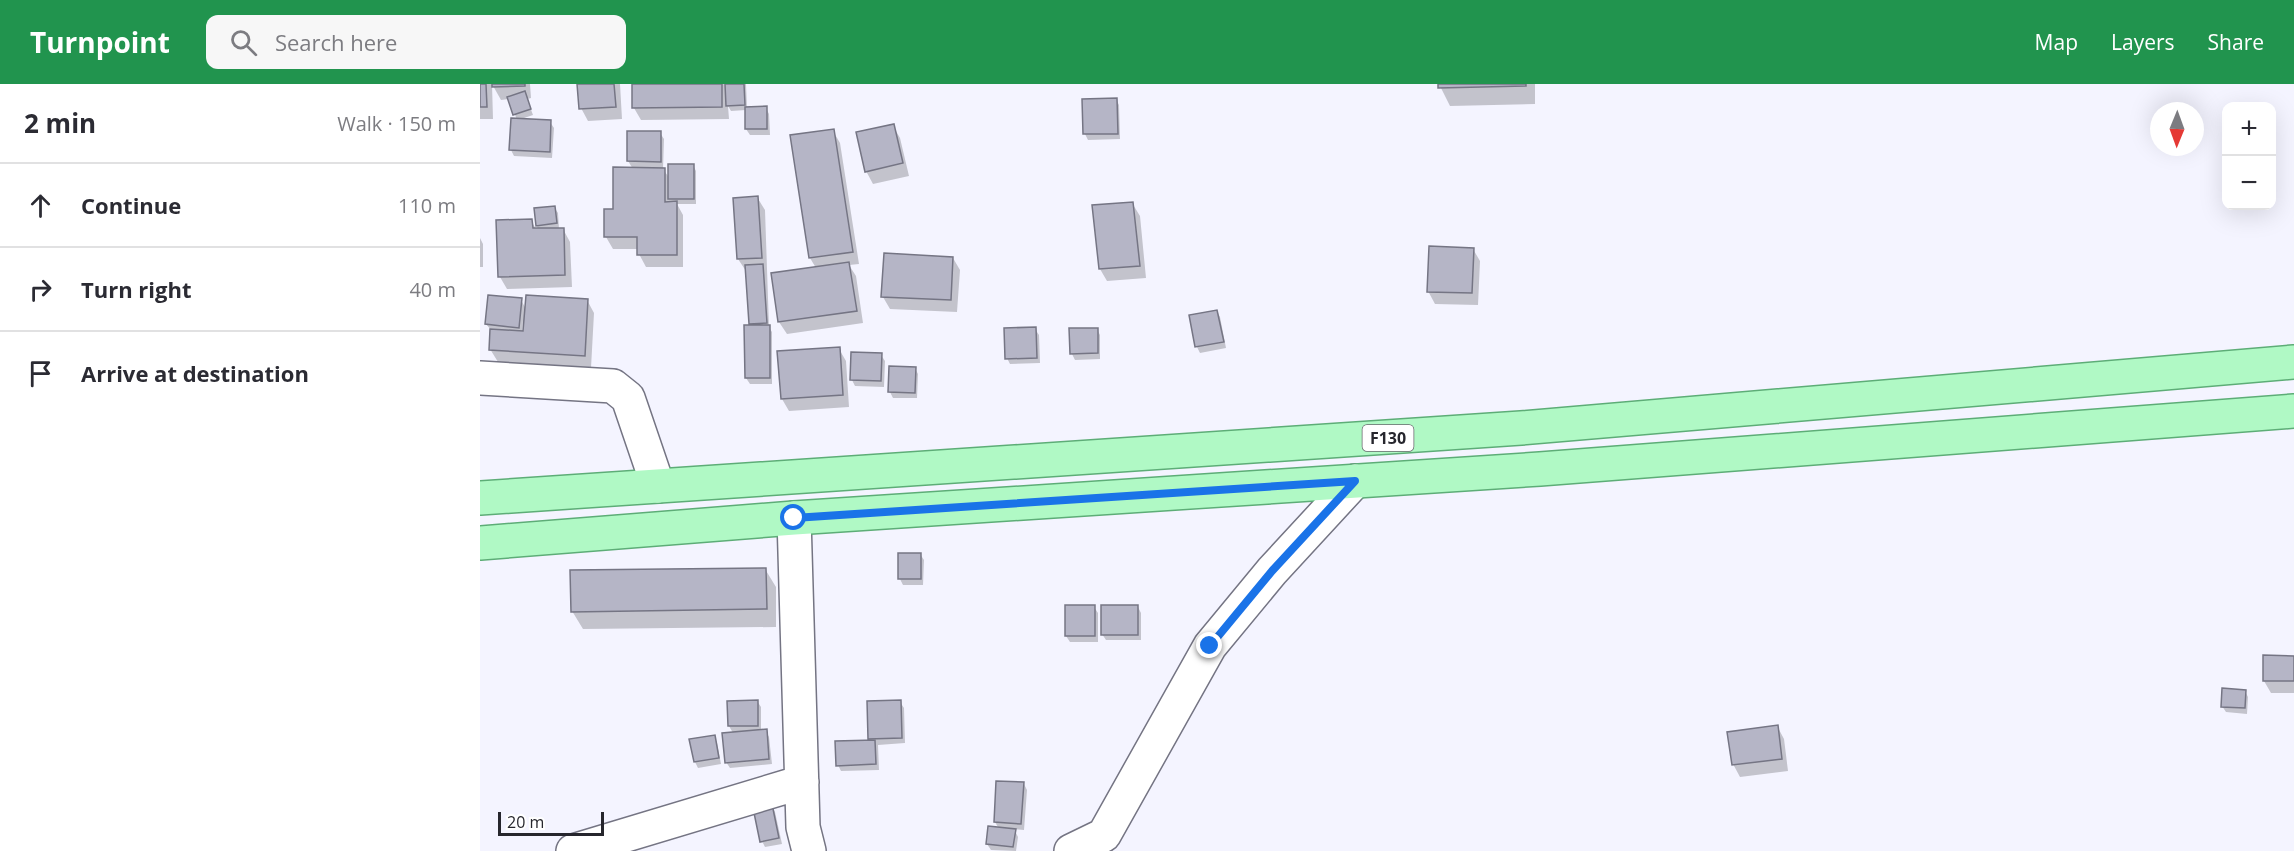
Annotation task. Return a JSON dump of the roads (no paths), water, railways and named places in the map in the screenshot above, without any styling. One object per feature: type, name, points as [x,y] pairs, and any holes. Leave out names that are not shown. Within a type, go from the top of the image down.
[{"type":"main road","name":"F130","points":[[480,498],[1509,429],[2294,363]]},
{"type":"main road","name":"F130","points":[[480,543],[794,518],[1355,481],[2294,411]]},
{"type":"street","points":[[480,378],[613,386],[628,398],[658,486]]},
{"type":"street","points":[[1071,851],[1105,843],[1210,646],[1272,571],[1355,481]]},
{"type":"street","points":[[794,518],[803,827],[809,851]]},
{"type":"street","points":[[573,851],[802,782]]}]
